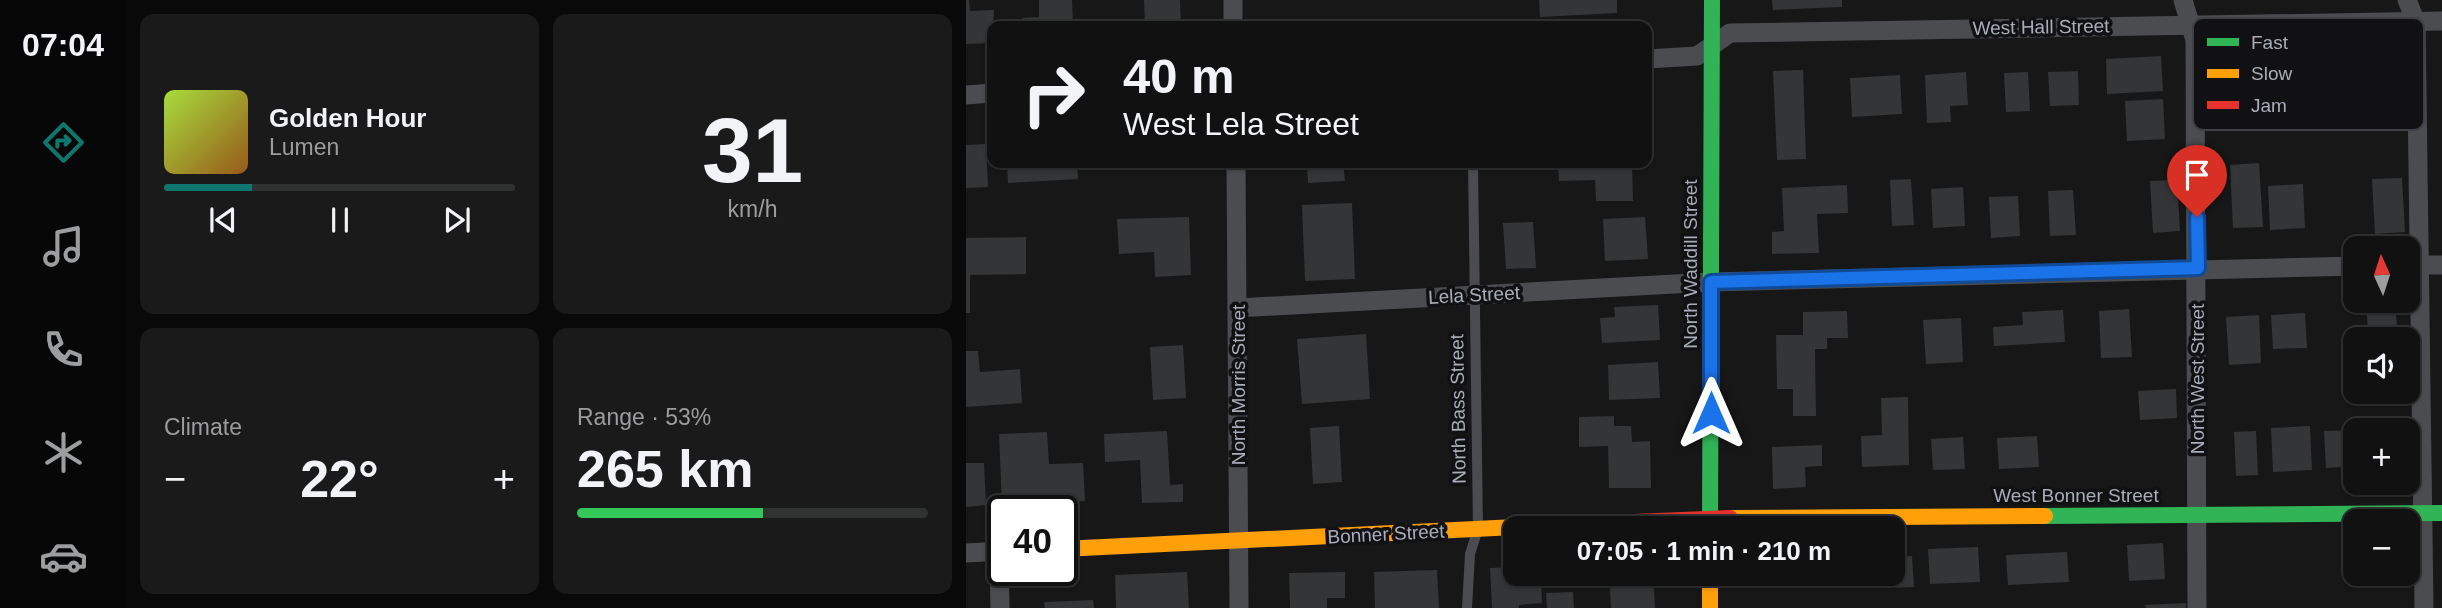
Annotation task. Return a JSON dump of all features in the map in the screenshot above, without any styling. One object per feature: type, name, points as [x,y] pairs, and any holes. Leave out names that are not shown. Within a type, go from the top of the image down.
[{"type":"street","points":[[1233,0],[1233,21]]},
{"type":"street","name":"North Waddill Street","points":[[1710,516],[1713,0]]},
{"type":"street","name":"North West Street","points":[[2183,0],[2193,35]]},
{"type":"street","points":[[2407,0],[2414,18]]},
{"type":"street","name":"West Hall Street","points":[[2424,22],[2442,21]]},
{"type":"street","name":"West Hall Street","points":[[1652,59],[1697,57],[1730,33],[2193,25]]},
{"type":"street","points":[[966,95],[987,93]]},
{"type":"street","name":"North West Street","points":[[2196,130],[2197,608]]},
{"type":"street","points":[[2415,236],[2416,130]]},
{"type":"street","name":"North Morris Street","points":[[1236,168],[1239,608]]},
{"type":"street","points":[[2420,265],[2442,265]]},
{"type":"street","name":"Lela Street","points":[[1237,309],[1711,282],[2343,266]]},
{"type":"street","points":[[2418,313],[2433,513],[2424,608]]},
{"type":"street","name":"West Bonner Street","points":[[1905,520],[2433,513]]},
{"type":"street","name":"Bonner Street","points":[[1078,547],[1503,528]]},
{"type":"street","points":[[966,552],[987,551]]},
{"type":"street","points":[[1000,586],[1000,608]]},
{"type":"street","points":[[1710,586],[1710,608]]},
{"type":"lane","name":"North Bass Street","points":[[1467,608],[1470,554],[1478,529],[1473,168]]},
{"type":"building","points":[[966,0],[969,0],[970,11],[994,10],[993,21],[987,21],[987,43],[966,44]]},
{"type":"building","points":[[1039,0],[1072,0],[1073,21],[1022,21],[1022,18],[1039,17]]},
{"type":"building","points":[[1144,0],[1180,0],[1181,21],[1145,21]]},
{"type":"building","points":[[1539,0],[1617,0],[1617,13],[1540,17]]},
{"type":"building","points":[[1772,0],[1842,0],[1842,7],[1773,10]]},
{"type":"building","points":[[2161,56],[2163,91],[2107,94],[2106,59]]},
{"type":"building","points":[[1803,70],[1806,159],[1777,160],[1773,71]]},
{"type":"building","points":[[2078,71],[2079,105],[2050,106],[2048,72]]},
{"type":"building","points":[[1966,72],[1968,105],[1950,106],[1951,122],[1927,123],[1925,75]]},
{"type":"building","points":[[2028,72],[2030,111],[2006,112],[2004,73]]},
{"type":"building","points":[[1900,75],[1902,114],[1852,117],[1850,78]]},
{"type":"building","points":[[2163,99],[2165,139],[2127,141],[2125,101]]},
{"type":"building","points":[[986,144],[988,187],[966,188],[966,145]]},
{"type":"building","points":[[2259,163],[2263,227],[2233,228],[2230,165]]},
{"type":"building","points":[[1007,168],[1077,168],[1078,179],[1008,183]]},
{"type":"building","points":[[1307,168],[1344,168],[1345,181],[1308,183]]},
{"type":"building","points":[[1558,168],[1632,168],[1633,201],[1596,201],[1595,180],[1559,181]]},
{"type":"building","points":[[2402,178],[2405,232],[2375,234],[2372,179]]},
{"type":"building","points":[[1911,179],[1914,225],[1892,226],[1890,180]]},
{"type":"building","points":[[2177,180],[2180,231],[2153,233],[2150,181]]},
{"type":"building","points":[[2303,184],[2305,228],[2270,230],[2268,186]]},
{"type":"building","points":[[1847,185],[1848,213],[1817,214],[1819,253],[1772,254],[1772,232],[1784,231],[1782,188]]},
{"type":"building","points":[[1963,187],[1965,226],[1933,228],[1931,189]]},
{"type":"building","points":[[2073,190],[2076,235],[2050,236],[2048,191]]},
{"type":"building","points":[[2018,196],[2020,236],[1991,238],[1989,197]]},
{"type":"building","points":[[1352,203],[1355,279],[1305,281],[1302,205]]},
{"type":"building","points":[[1189,217],[1191,275],[1155,277],[1154,252],[1119,254],[1117,219]]},
{"type":"building","points":[[1645,217],[1648,259],[1605,261],[1603,219]]},
{"type":"building","points":[[1533,222],[1536,268],[1506,269],[1503,223]]},
{"type":"building","points":[[1026,237],[1026,274],[970,275],[970,313],[966,313],[966,238]]},
{"type":"building","points":[[1658,305],[1660,340],[1602,343],[1600,318],[1615,317],[1614,307]]},
{"type":"building","points":[[2129,309],[2132,357],[2101,358],[2099,311]]},
{"type":"building","points":[[2063,310],[2065,342],[1994,346],[1993,327],[2023,325],[2022,312]]},
{"type":"building","points":[[1847,311],[1848,338],[1827,338],[1827,349],[1815,349],[1816,416],[1793,416],[1793,389],[1777,389],[1776,335],[1803,335],[1803,312]]},
{"type":"building","points":[[2305,313],[2307,348],[2273,349],[2271,315]]},
{"type":"building","points":[[2396,314],[2397,327],[2368,327],[2367,315]]},
{"type":"building","points":[[2259,315],[2261,363],[2229,365],[2226,317]]},
{"type":"building","points":[[1961,318],[1963,362],[1926,364],[1923,320]]},
{"type":"building","points":[[1366,334],[1370,399],[1302,404],[1297,339]]},
{"type":"building","points":[[1183,345],[1186,398],[1153,400],[1150,347]]},
{"type":"building","points":[[966,351],[978,351],[980,372],[1020,369],[1022,403],[966,407]]},
{"type":"building","points":[[1658,362],[1660,398],[1609,400],[1608,365]]},
{"type":"building","points":[[2176,389],[2177,418],[2140,420],[2138,391]]},
{"type":"building","points":[[1908,397],[1909,465],[1862,467],[1861,436],[1882,435],[1881,398]]},
{"type":"building","points":[[1614,416],[1614,426],[1631,426],[1632,442],[1650,441],[1651,488],[1609,488],[1608,446],[1579,447],[1579,417]]},
{"type":"building","points":[[1339,426],[1342,482],[1313,484],[1310,428]]},
{"type":"building","points":[[2310,426],[2312,470],[2273,472],[2271,428]]},
{"type":"building","points":[[2343,430],[2343,467],[2326,468],[2324,431]]},
{"type":"building","points":[[1167,431],[1170,485],[1183,484],[1183,502],[1142,503],[1140,460],[1105,462],[1104,434]]},
{"type":"building","points":[[2256,431],[2258,475],[2236,476],[2234,432]]},
{"type":"building","points":[[1047,432],[1049,464],[1083,463],[1085,501],[1078,501],[1078,495],[1002,495],[999,434]]},
{"type":"building","points":[[2037,436],[2039,467],[1999,469],[1997,438]]},
{"type":"building","points":[[1963,437],[1965,469],[1933,470],[1931,439]]},
{"type":"building","points":[[1822,445],[1822,466],[1805,467],[1806,487],[1773,489],[1772,447]]},
{"type":"building","points":[[966,463],[984,463],[986,505],[966,507]]},
{"type":"building","points":[[2163,543],[2165,579],[2129,581],[2127,545]]},
{"type":"building","points":[[1978,547],[1980,582],[1930,584],[1928,549]]},
{"type":"building","points":[[2067,552],[2069,582],[2008,585],[2006,555]]},
{"type":"building","points":[[1905,556],[1912,556],[1914,587],[1888,588],[1905,586]]},
{"type":"building","points":[[1490,568],[1503,568],[1503,586],[1541,586],[1542,603],[1519,605],[1519,608],[1492,608]]},
{"type":"building","points":[[1437,570],[1439,608],[1375,608],[1374,572]]},
{"type":"building","points":[[1187,572],[1189,608],[1116,608],[1115,575]]},
{"type":"building","points":[[1345,572],[1345,598],[1327,598],[1327,608],[1290,608],[1289,573]]},
{"type":"building","points":[[1610,586],[1654,586],[1655,608],[1611,608]]},
{"type":"building","points":[[1573,592],[1574,608],[1547,608],[1546,593]]},
{"type":"building","points":[[1093,600],[1094,608],[1045,608],[1044,602]]},
{"type":"building","points":[[2186,603],[2186,608],[2146,608],[2145,605]]},
{"type":"traffic: fast","points":[[1710,516],[1712,0]]},
{"type":"traffic: fast","points":[[2045,516],[2442,513]]},
{"type":"traffic: slow","points":[[1905,517],[2045,516]]},
{"type":"traffic: slow","points":[[1078,548],[1503,528]]},
{"type":"traffic: slow","points":[[1710,586],[1710,608]]},
{"type":"route","points":[[1711,413],[1711,282],[2198,268],[2197,217]]}]
